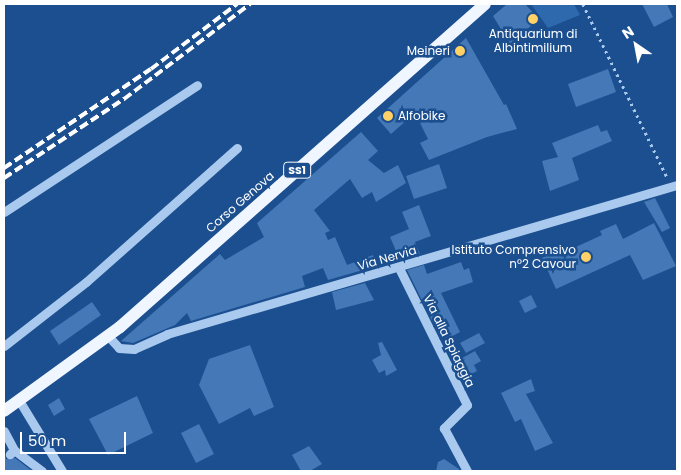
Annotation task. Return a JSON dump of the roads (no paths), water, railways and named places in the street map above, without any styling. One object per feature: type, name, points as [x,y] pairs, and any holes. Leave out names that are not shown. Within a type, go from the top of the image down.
[{"type":"main road","name":"Corso Genova","points":[[4,411],[20,402],[108,336],[485,4]]},
{"type":"street","points":[[4,212],[197,86]]},
{"type":"street","points":[[4,346],[86,282],[237,148]]},
{"type":"street","name":"Via Nervia","points":[[108,336],[119,348],[134,349],[167,334],[399,268],[675,186]]},
{"type":"street","name":"Via alla Spiaggia","points":[[399,268],[467,405],[444,428],[467,471]]},
{"type":"street","points":[[20,402],[62,471]]},
{"type":"street","points":[[4,431],[12,452],[42,471]]},
{"type":"railway","points":[[4,168],[151,69],[237,4]]},
{"type":"railway","points":[[4,178],[124,99],[250,4]]},
{"type":"place","name":"Antiquarium di Albintimilium","points":[[533,19]]},
{"type":"place","name":"Meineri","points":[[460,51]]},
{"type":"place","name":"Alfobike","points":[[388,116]]},
{"type":"place","name":"Istituto Comprensivo n°2 Cavour","points":[[586,257]]}]
